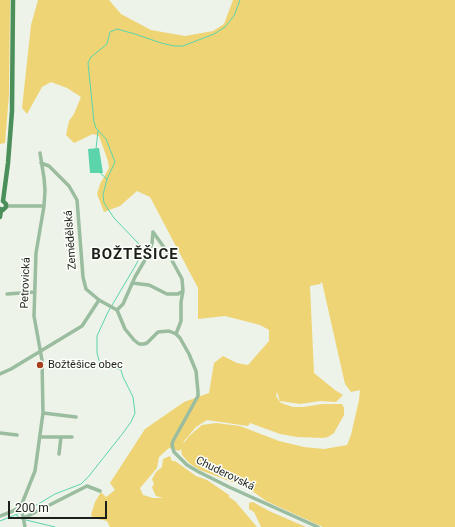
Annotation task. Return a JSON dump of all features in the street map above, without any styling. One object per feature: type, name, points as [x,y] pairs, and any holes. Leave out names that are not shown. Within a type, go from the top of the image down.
[{"type":"main road","points":[[0,218],[0,210],[5,209],[6,206],[2,201],[8,163],[12,111],[13,0]]},
{"type":"street","name":"Petrovická","points":[[21,506],[35,471],[43,413],[42,360],[34,316],[36,253],[44,206],[44,178],[40,153]]},
{"type":"street","name":"Zemědělská","points":[[41,163],[49,166],[69,186],[77,200],[85,287],[100,300]]},
{"type":"street","points":[[6,206],[44,206]]},
{"type":"street","points":[[0,374],[11,369],[82,326],[100,300],[117,310],[125,329],[139,344],[144,344],[155,334],[161,331],[169,331],[176,334],[181,321],[181,302],[183,291],[182,279],[168,253],[152,232],[152,243],[149,253],[132,283],[123,304],[117,310]]},
{"type":"street","points":[[132,283],[149,285],[167,294],[178,294],[183,291]]},
{"type":"street","points":[[8,294],[35,292]]},
{"type":"street","name":"Chuderovská","points":[[176,334],[180,338],[193,363],[199,387],[198,396],[173,441],[172,445],[174,452],[187,465],[199,472],[318,527]]},
{"type":"street","points":[[43,413],[76,417]]},
{"type":"street","points":[[0,433],[17,435]]},
{"type":"street","points":[[40,437],[72,437]]},
{"type":"street","points":[[59,454],[61,437]]},
{"type":"street","points":[[24,520],[87,486],[100,491]]},
{"type":"street","points":[[0,516],[21,506],[25,527]]},
{"type":"shaded area","points":[[0,0],[10,0],[10,8],[9,95],[5,143],[0,144]]},
{"type":"shaded area","points":[[38,0],[109,0],[121,14],[151,30],[185,36],[213,31],[224,24],[233,0],[455,0],[455,527],[323,527],[266,501],[248,488],[200,470],[189,463],[182,455],[181,449],[179,451],[169,448],[159,457],[157,468],[140,488],[143,495],[153,498],[163,498],[156,496],[152,487],[154,484],[152,479],[156,472],[162,467],[163,459],[170,456],[172,461],[175,461],[196,476],[207,480],[229,495],[229,497],[235,501],[257,527],[110,527],[107,521],[93,518],[91,515],[95,502],[101,492],[106,497],[115,490],[110,483],[145,429],[184,402],[209,393],[214,363],[223,356],[237,363],[248,365],[269,341],[269,330],[260,325],[225,316],[198,319],[198,288],[150,197],[137,191],[120,206],[104,212],[97,194],[100,184],[109,168],[99,136],[93,134],[74,143],[66,135],[69,121],[74,114],[81,97],[67,88],[51,82],[42,87],[27,114],[22,108],[31,25]],"holes":[[[322,282],[345,384],[351,392],[360,390],[351,435],[347,445],[324,449],[304,447],[279,441],[240,426],[216,423],[202,425],[189,436],[183,444],[184,441],[196,427],[207,420],[248,426],[250,423],[280,434],[297,437],[323,438],[334,433],[344,415],[344,408],[342,404],[322,404],[293,407],[281,403],[276,396],[277,392],[280,401],[300,404],[320,401],[336,402],[343,395],[314,373],[310,286],[320,284]]]},
{"type":"shaded area","points":[[99,148],[103,173],[90,173],[88,149]]},
{"type":"shaded area","points":[[253,502],[269,511],[306,527],[261,527],[254,512],[249,509],[249,503]]},
{"type":"waterway","points":[[25,511],[55,494],[81,484],[123,433],[131,422],[135,413],[133,397],[121,370],[116,368],[106,368],[100,364],[97,353],[97,336],[108,312],[137,263],[142,248],[114,218],[104,203],[103,195],[107,179],[115,162],[106,139],[96,128],[94,122],[88,63],[91,57],[107,44],[110,32],[117,29],[174,46],[183,46],[214,34],[225,27],[234,16],[240,0]]},
{"type":"waterway","points":[[96,149],[98,131]]},
{"type":"waterway","points":[[99,172],[107,179]]},
{"type":"waterway","points":[[0,521],[20,513]]},
{"type":"waterway","points":[[16,515],[23,520]]},
{"type":"waterway","points":[[26,520],[55,527]]},
{"type":"place","name":"Božtěšice obec","points":[[40,365]]},
{"type":"district","name":"BOŽTĚŠICE","points":[[135,255]]}]
